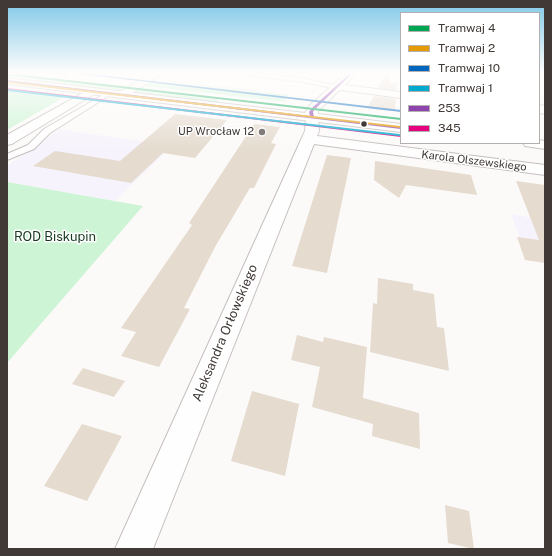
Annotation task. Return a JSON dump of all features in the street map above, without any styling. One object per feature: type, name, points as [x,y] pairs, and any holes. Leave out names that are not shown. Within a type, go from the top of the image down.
[{"type":"street","points":[[7,141],[78,99]]},
{"type":"street","name":"Karola Olszewskiego","points":[[150,99],[545,170]]},
{"type":"street","name":"Aleksandra Orłowskiego","points":[[134,549],[310,128],[311,112],[324,99]]},
{"type":"street","name":"Karola Olszewskiego","points":[[310,128],[400,128]]},
{"type":"lane","points":[[7,157],[31,147],[47,131],[100,99]]},
{"type":"shaded area","points":[[60,129],[172,146],[115,201],[7,182],[7,166]]},
{"type":"shaded area","points":[[511,214],[545,220],[545,254],[524,250]]},
{"type":"green space","points":[[7,99],[61,99],[7,130]]},
{"type":"green space","points":[[184,99],[219,100],[216,103]]},
{"type":"green space","points":[[260,99],[285,99],[284,101],[297,103]]},
{"type":"green space","name":"ROD Biskupin","points":[[7,182],[143,206],[7,363]]},
{"type":"building","points":[[372,99],[396,99],[395,110],[391,109],[391,111],[367,108]]},
{"type":"building","points":[[175,114],[227,120],[195,158],[163,153],[131,183],[33,166],[55,151],[120,161]]},
{"type":"building","points":[[254,124],[280,127],[271,143],[276,144],[254,188],[250,188],[215,247],[184,308],[190,309],[159,367],[121,356],[136,332],[121,328],[192,225],[189,223]]},
{"type":"building","points":[[327,155],[351,158],[327,273],[292,266]]},
{"type":"building","points":[[375,161],[471,175],[477,195],[406,185],[399,198],[374,180]]},
{"type":"building","points":[[516,181],[545,185],[545,263],[525,260],[517,237],[539,240]]},
{"type":"building","points":[[378,278],[413,284],[413,290],[434,294],[437,327],[444,328],[449,371],[370,352],[373,303],[377,304]]},
{"type":"building","points":[[297,335],[323,342],[324,337],[367,347],[363,398],[419,413],[420,449],[372,436],[373,424],[312,407],[320,367],[291,360]]},
{"type":"building","points":[[83,368],[125,381],[114,397],[72,384]]},
{"type":"building","points":[[252,391],[299,404],[285,476],[231,461]]},
{"type":"building","points":[[82,424],[122,436],[87,501],[44,486]]},
{"type":"building","points":[[445,505],[469,511],[474,549],[448,543]]},
{"type":"tram line","name":"1","points":[[85,99],[399,135]]},
{"type":"tram line","name":"2","points":[[155,99],[400,127]]},
{"type":"tram line","name":"4","points":[[225,99],[400,119]]},
{"type":"tram line","name":"10","points":[[297,99],[400,111]]},
{"type":"transit line","name":"345","points":[[90,99],[400,136]]},
{"type":"transit line","name":"253","points":[[157,99],[400,128]]},
{"type":"transit line","name":"253","points":[[312,117],[311,112],[324,99]]},
{"type":"place","name":"UP Wrocław 12","points":[[262,132]]}]
